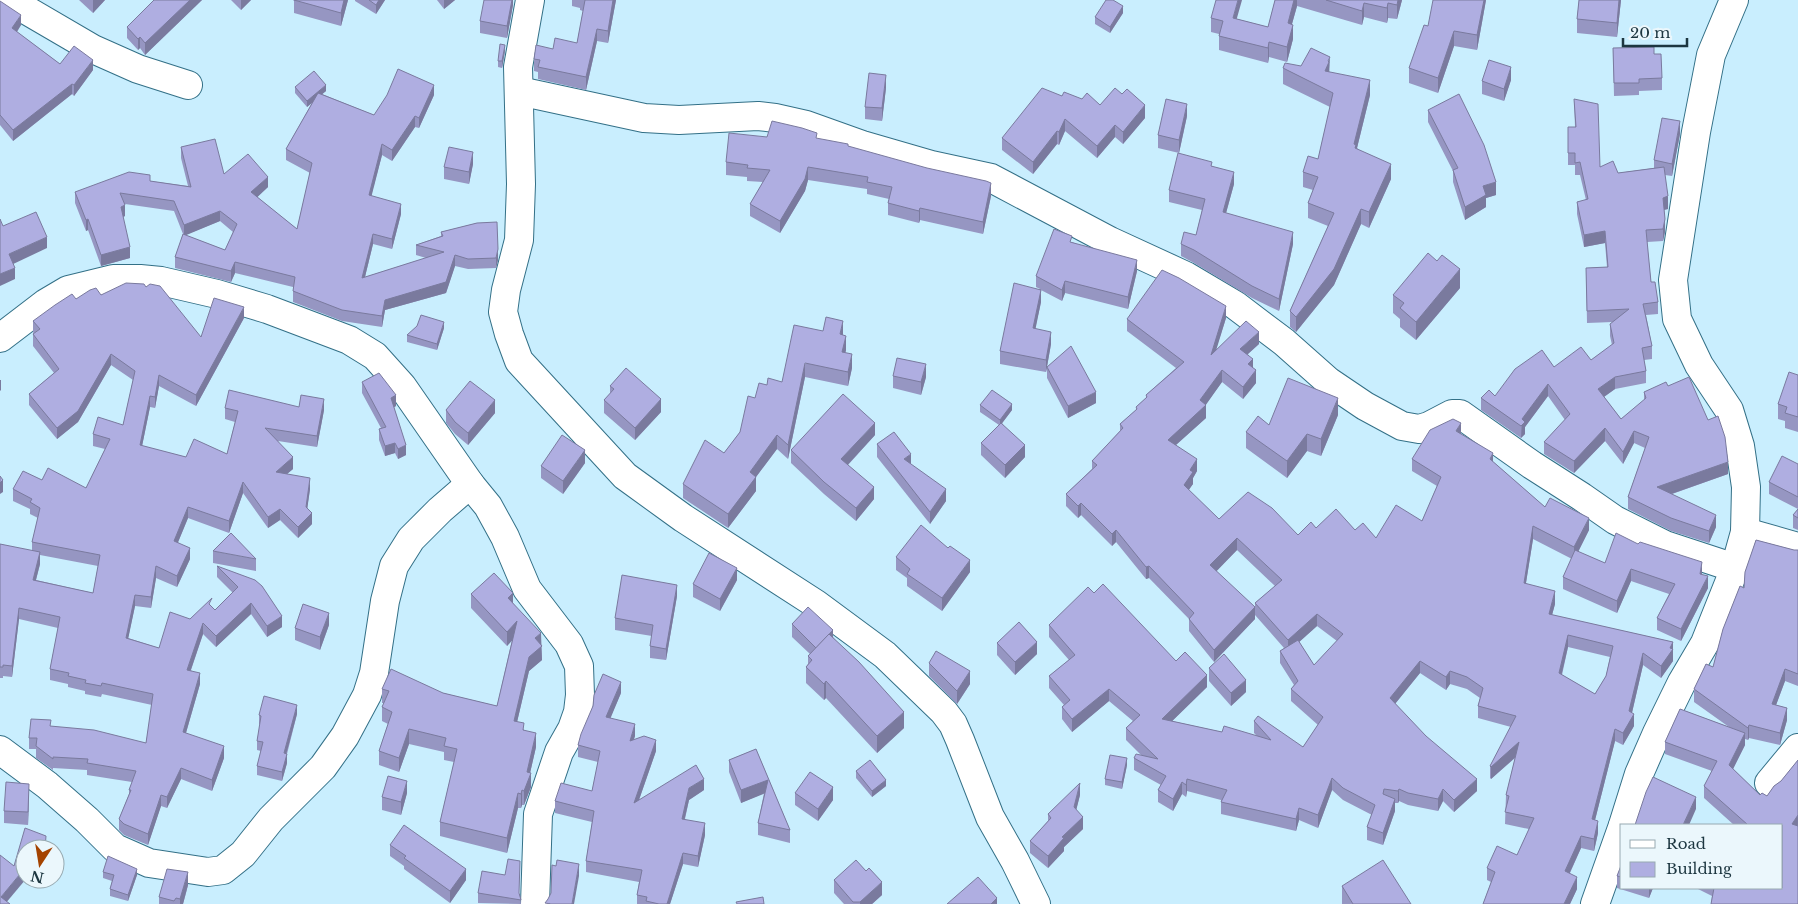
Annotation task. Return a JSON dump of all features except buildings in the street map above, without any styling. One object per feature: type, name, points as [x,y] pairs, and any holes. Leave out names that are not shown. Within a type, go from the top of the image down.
[{"type":"street","points":[[9,0],[93,49],[138,69],[188,86]]},
{"type":"street","points":[[530,0],[518,67],[520,184],[518,240],[506,290],[503,312],[508,334],[518,361],[625,476],[669,508],[824,610],[885,655],[944,712],[953,724],[990,817],[1015,861],[1036,904]]},
{"type":"street","points":[[1623,824],[1639,774],[1682,682],[1705,643],[1735,568],[1745,532],[1746,487],[1740,446],[1729,410],[1699,365],[1677,319],[1673,280],[1696,132],[1711,55],[1734,0]]},
{"type":"street","points":[[519,91],[644,118],[679,120],[758,116],[775,118],[806,125],[862,145],[913,160],[991,178],[1110,240],[1186,276],[1235,305],[1284,342],[1328,381],[1365,406],[1402,426],[1419,429],[1452,414],[1460,414],[1614,520],[1665,545],[1735,568]]},
{"type":"street","points":[[0,338],[46,303],[68,290],[112,280],[140,279],[161,281],[217,294],[267,309],[349,340],[375,356],[402,386],[470,484],[488,506],[505,537],[526,589],[568,644],[579,666],[580,696],[578,712],[559,752],[538,814],[535,904]]},
{"type":"street","points":[[0,750],[47,785],[87,820],[115,848],[149,863],[208,872],[223,870],[243,854],[271,820],[323,767],[345,736],[367,695],[374,673],[385,601],[394,566],[411,539],[470,484]]},
{"type":"street","points":[[1745,532],[1798,546]]},
{"type":"street","points":[[1768,783],[1798,748]]},
{"type":"street","points":[[1595,904],[1620,832]]}]
